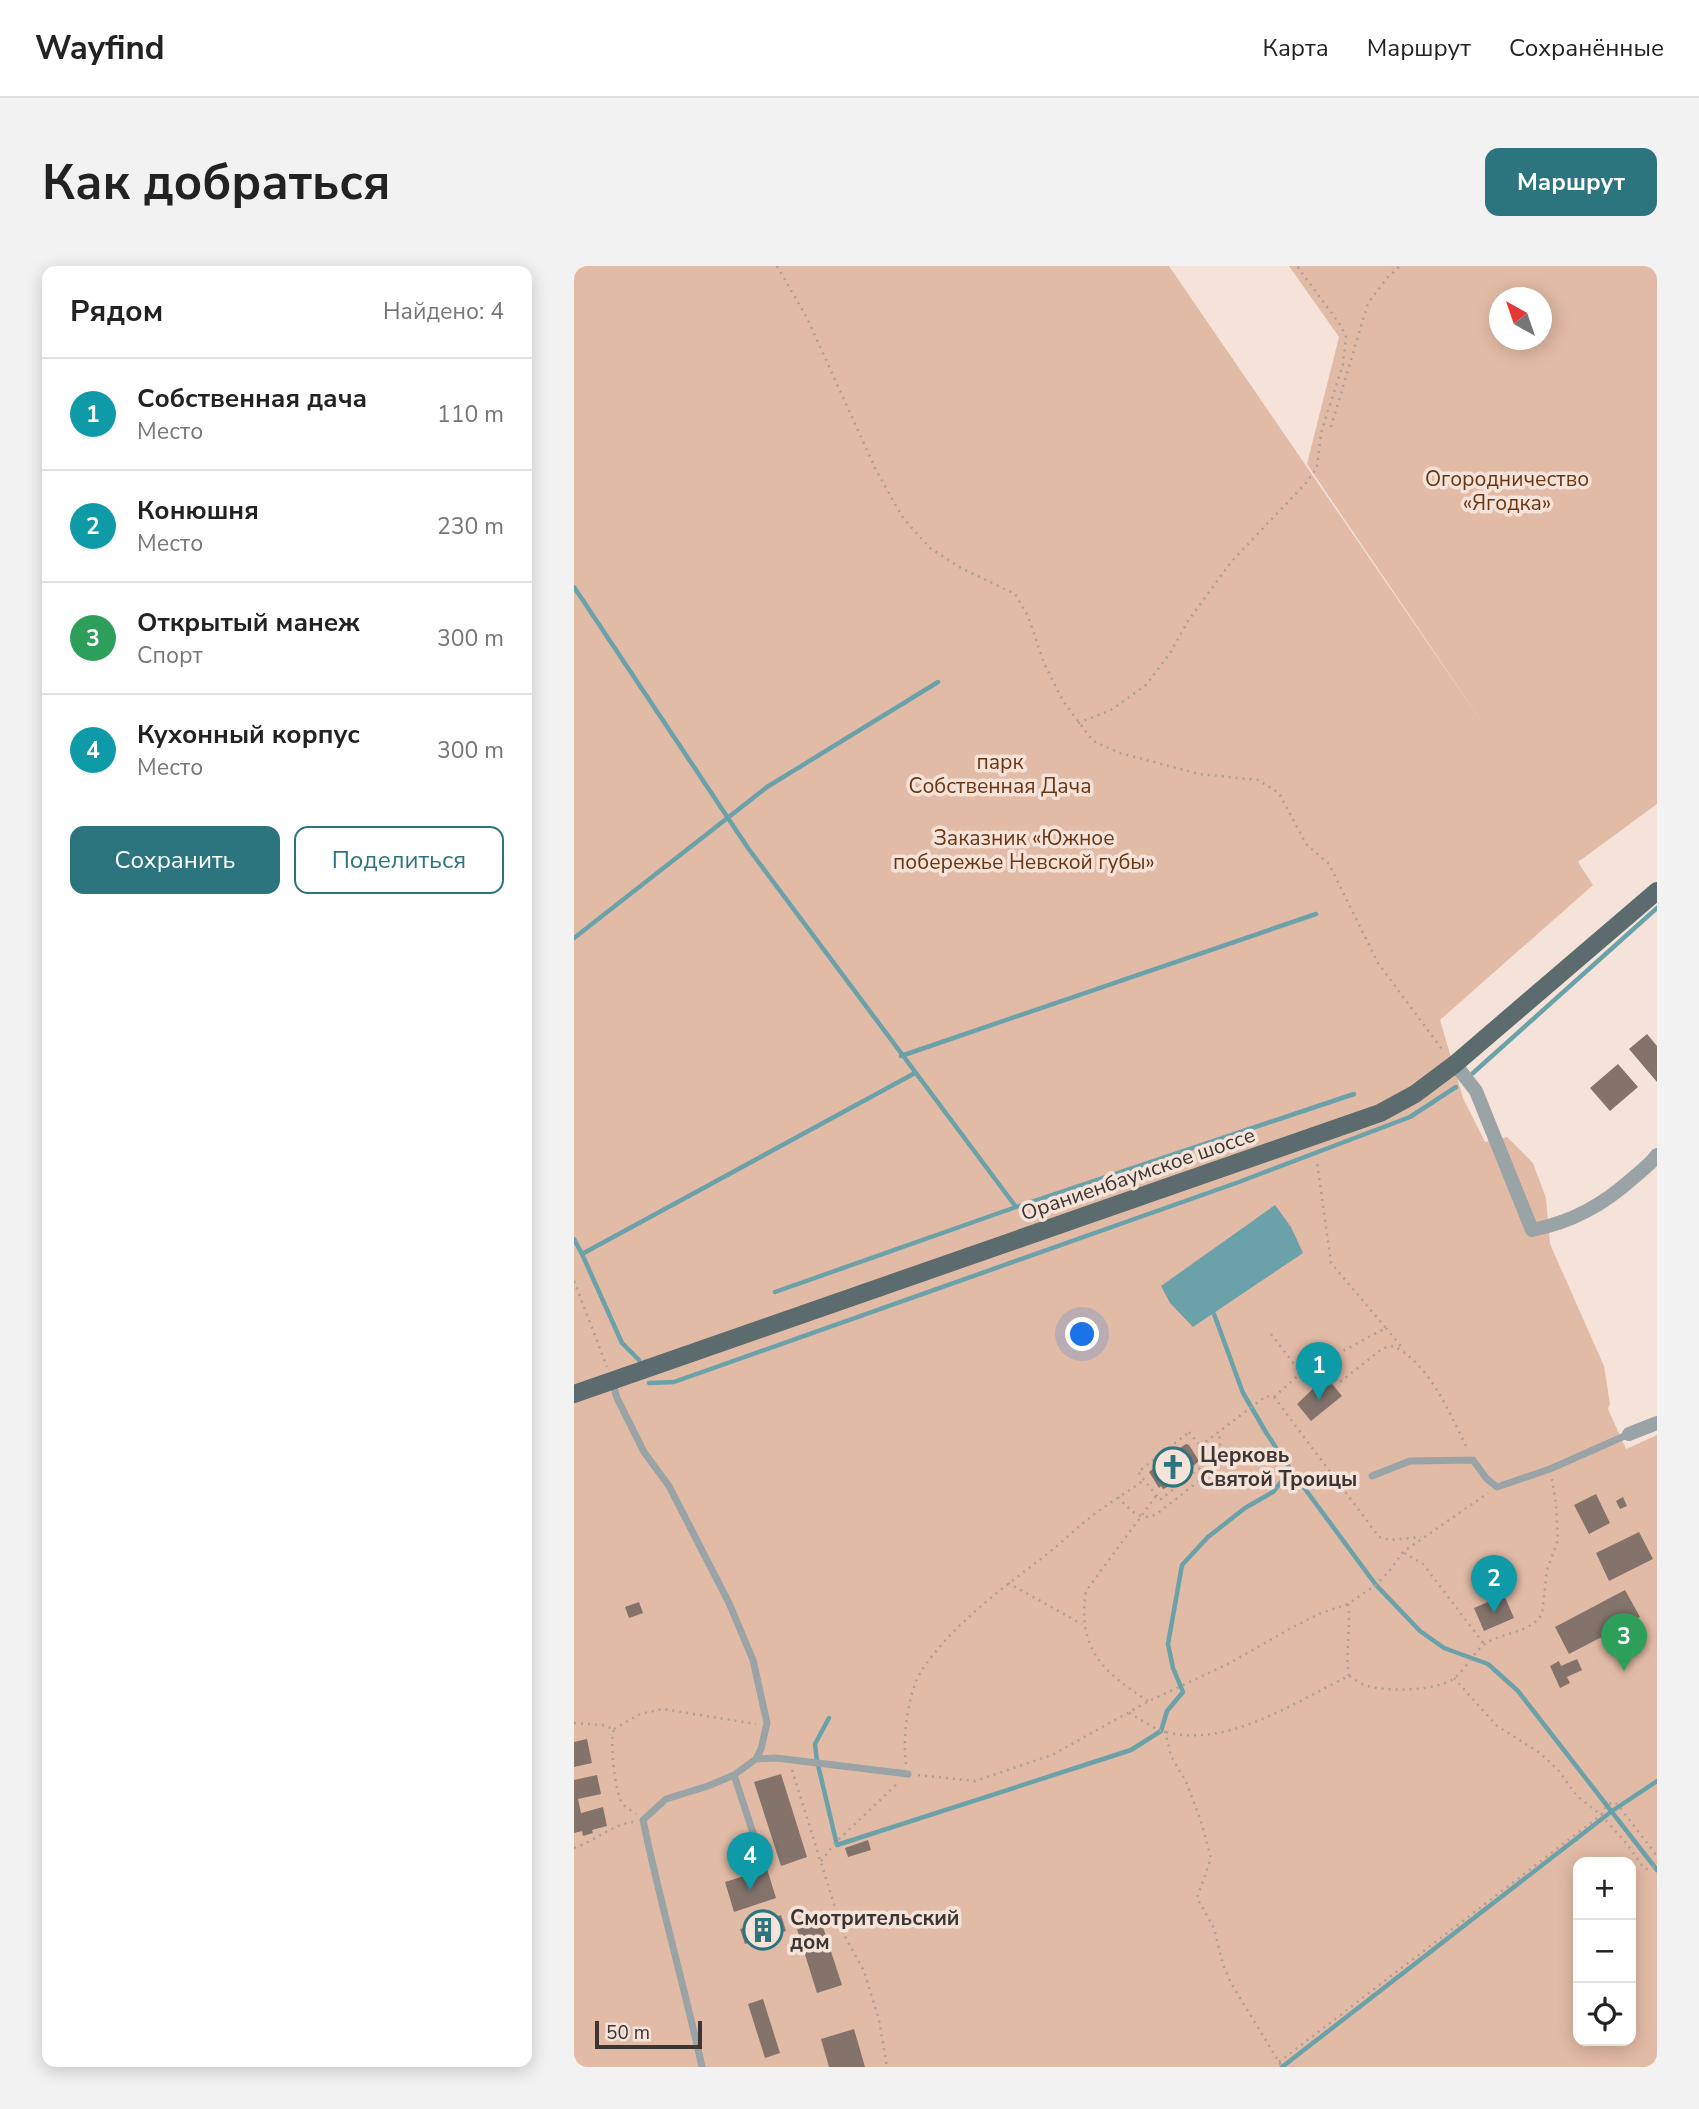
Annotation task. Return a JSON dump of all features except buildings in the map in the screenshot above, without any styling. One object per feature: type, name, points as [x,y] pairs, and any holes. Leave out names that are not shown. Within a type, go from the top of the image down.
[{"type":"main road","name":"Ораниенбаумское шоссе","points":[[574,1394],[1367,1118],[1415,1094],[1455,1064],[1657,891]]},
{"type":"street","points":[[1455,1064],[1476,1091],[1532,1230],[1558,1225],[1581,1216],[1617,1192],[1657,1156]]},
{"type":"street","points":[[1629,1434],[1657,1423]]},
{"type":"lane","points":[[611,1380],[644,1452],[669,1486],[729,1603],[753,1660],[766,1708],[766,1726],[756,1759],[734,1775],[666,1799],[643,1820],[657,1891],[683,1982],[702,2067]]},
{"type":"lane","points":[[1373,1476],[1410,1461],[1473,1460],[1497,1488],[1550,1469],[1629,1434]]},
{"type":"lane","points":[[756,1759],[788,1760],[908,1774]]},
{"type":"lane","points":[[734,1775],[761,1857]]},
{"type":"path","points":[[777,266],[807,318],[876,470],[903,518],[930,548],[961,568],[1015,594],[1028,616],[1044,663],[1054,682],[1078,723],[1093,741],[1119,753],[1199,774],[1258,780],[1279,793],[1306,844],[1329,864],[1378,963],[1428,1033],[1455,1064]]},
{"type":"path","points":[[1078,723],[1111,710],[1146,685],[1231,562],[1317,468],[1321,433],[1343,363],[1346,337],[1297,266]]},
{"type":"path","points":[[1331,427],[1368,303],[1400,266]]},
{"type":"path","points":[[1317,1162],[1331,1263],[1421,1367],[1449,1412],[1473,1460]]},
{"type":"path","points":[[574,1280],[611,1380]]},
{"type":"path","points":[[1274,1398],[1301,1373],[1386,1328]]},
{"type":"path","points":[[1271,1334],[1301,1373]]},
{"type":"path","points":[[1323,1363],[1339,1383],[1383,1348],[1394,1346],[1407,1353]]},
{"type":"path","points":[[1200,1446],[1266,1396],[1274,1398],[1379,1537],[1390,1540],[1424,1537]]},
{"type":"path","points":[[1189,1432],[1200,1446],[1210,1459],[1160,1500],[1138,1472],[1189,1432]]},
{"type":"path","points":[[1118,1497],[1130,1511],[1140,1516],[1152,1517],[1222,1464],[1219,1432]]},
{"type":"path","points":[[1349,1676],[1368,1686],[1416,1689],[1436,1687],[1454,1678],[1484,1644],[1539,1620],[1547,1570],[1558,1540],[1550,1469]]},
{"type":"path","points":[[908,1774],[904,1728],[920,1673],[967,1619],[1008,1583],[1118,1497],[1144,1480]]},
{"type":"path","points":[[908,1774],[975,1781],[1052,1755],[1149,1701],[1228,1664],[1321,1613],[1348,1604],[1376,1585],[1404,1552],[1497,1488]]},
{"type":"path","points":[[1149,1701],[1116,1680],[1097,1659],[1084,1625],[1083,1609],[1086,1591],[1156,1496]]},
{"type":"path","points":[[1404,1552],[1423,1564],[1484,1644]]},
{"type":"path","points":[[1008,1583],[1084,1625]]},
{"type":"path","points":[[1348,1604],[1350,1620],[1346,1658],[1349,1676]]},
{"type":"path","points":[[1129,1713],[1165,1731],[1197,1737],[1258,1721],[1349,1676]]},
{"type":"path","points":[[1454,1678],[1497,1726],[1541,1753],[1558,1770],[1577,1797],[1601,1815],[1627,1844],[1643,1867],[1657,1866]]},
{"type":"path","points":[[643,1820],[621,1802],[612,1758],[610,1737],[614,1729],[640,1714],[663,1709],[743,1720],[766,1726]]},
{"type":"path","points":[[574,1723],[602,1725],[614,1729]]},
{"type":"path","points":[[1165,1731],[1171,1756],[1186,1782],[1200,1818],[1211,1858],[1198,1898],[1214,1928],[1223,1965],[1231,1983],[1282,2067]]},
{"type":"path","points":[[788,1760],[843,1933],[864,1971],[879,2020],[887,2067]]},
{"type":"path","points":[[820,1862],[836,1842],[908,1774]]},
{"type":"path","points":[[1279,2063],[1601,1815],[1607,1805],[1614,1802],[1619,1806],[1657,1856]]},
{"type":"path","points":[[574,1848],[588,1843],[613,1827],[643,1820]]},
{"type":"green space","name":"Заказник «Южное побережье Невской губы»","points":[[574,266],[1169,266],[1490,734],[1307,464],[1339,337],[1289,266],[1657,266],[1657,804],[1578,862],[1593,885],[1440,1020],[1463,1098],[1485,1142],[1507,1137],[1533,1163],[1546,1198],[1550,1244],[1604,1366],[1610,1404],[1608,1409],[1626,1449],[1657,1435],[1657,2067],[574,2067]]},
{"type":"water","points":[[1275,1205],[1291,1227],[1303,1253],[1193,1327],[1170,1303],[1161,1286]]},
{"type":"waterway","points":[[574,587],[748,848],[1016,1207]]},
{"type":"waterway","points":[[574,938],[767,787],[938,682]]},
{"type":"waterway","points":[[1473,1073],[1657,908]]},
{"type":"waterway","points":[[901,1056],[1316,914]]},
{"type":"waterway","points":[[639,1360],[622,1343],[582,1254],[915,1073]]},
{"type":"waterway","points":[[649,1383],[674,1382],[1239,1182],[1410,1117],[1456,1087]]},
{"type":"waterway","points":[[775,1292],[1016,1207],[1354,1094]]},
{"type":"waterway","points":[[574,1239],[582,1254]]},
{"type":"waterway","points":[[1214,1314],[1243,1393],[1267,1434],[1376,1585],[1420,1631],[1444,1648],[1488,1664],[1518,1691],[1657,1870]]},
{"type":"waterway","points":[[818,1765],[837,1845],[1131,1750],[1161,1731],[1167,1711],[1183,1692],[1173,1668],[1168,1644],[1182,1565],[1208,1537],[1245,1508],[1273,1492],[1291,1470]]},
{"type":"waterway","points":[[817,1762],[815,1744],[829,1718]]},
{"type":"waterway","points":[[1282,2067],[1612,1811],[1657,1781]]},
{"type":"place","name":"Собственная дача","points":[[1319,1400]]},
{"type":"place","name":"Церковь Святой Троицы","points":[[1173,1467]]},
{"type":"place","name":"Конюшня","points":[[1494,1613]]},
{"type":"place","name":"Открытый манеж","points":[[1624,1671]]},
{"type":"place","name":"Кухонный корпус","points":[[750,1890]]},
{"type":"place","name":"Смотрительский дом","points":[[763,1930]]},
{"type":"park label","name":"Огородничество «Ягодка»","points":[[1507,491]]},
{"type":"park label","name":"парк Собственная Дача","points":[[1000,774]]}]
